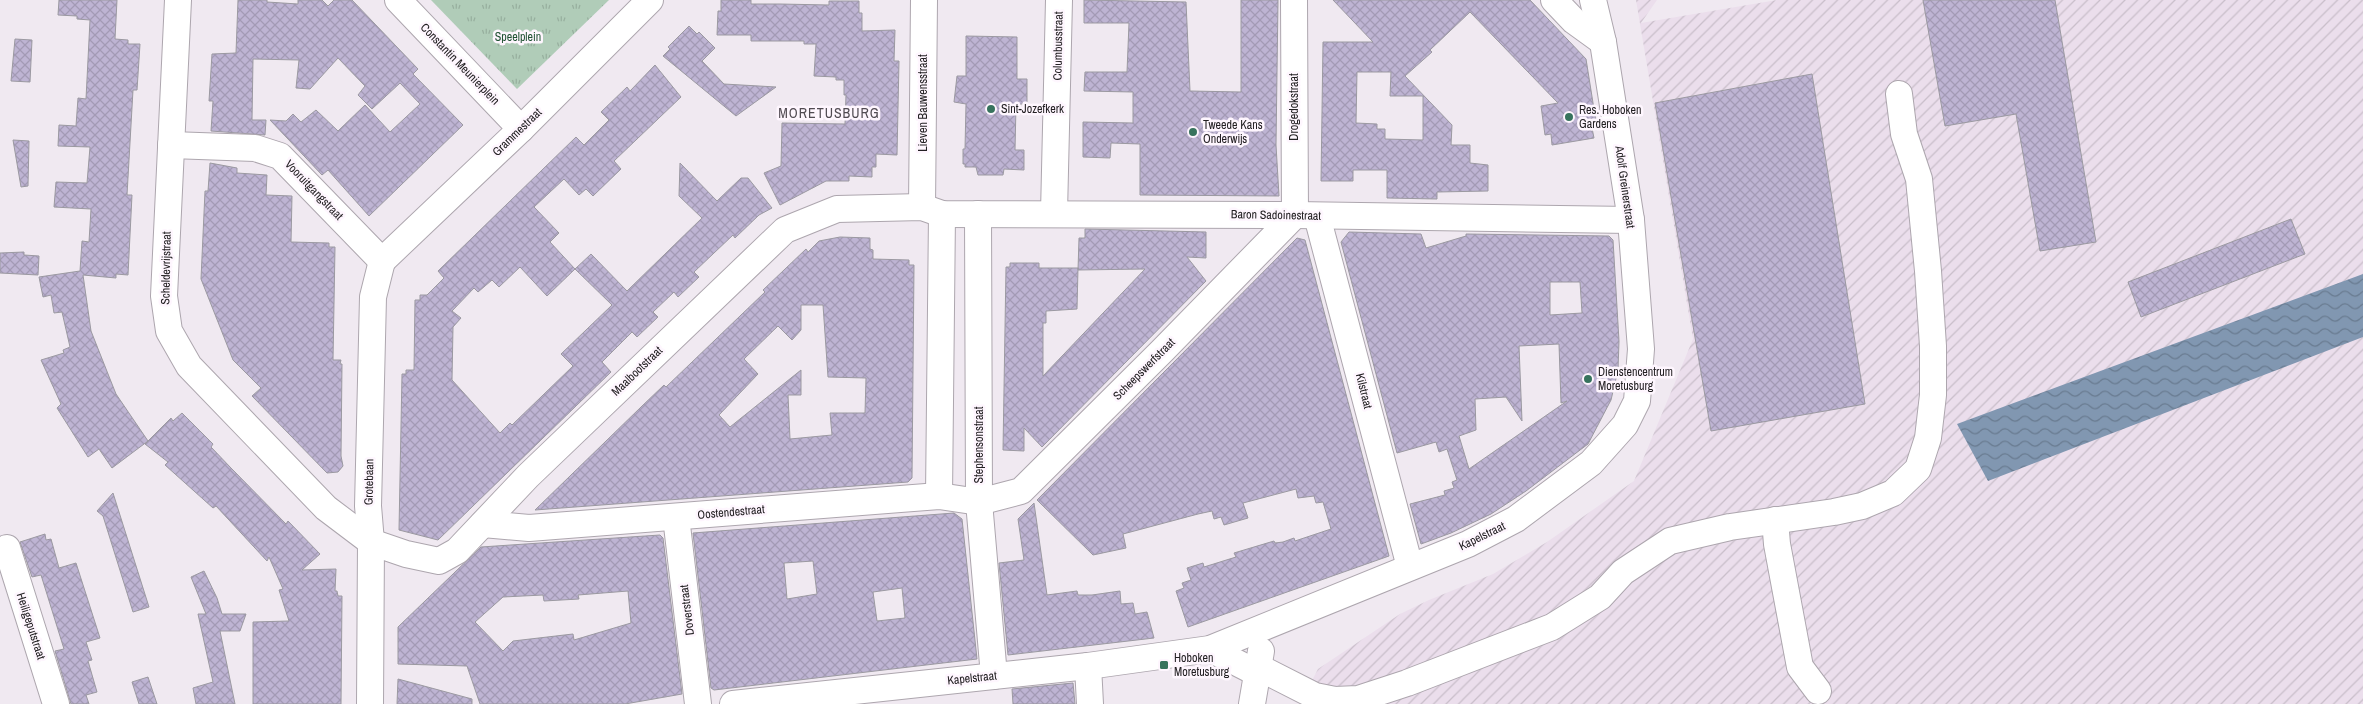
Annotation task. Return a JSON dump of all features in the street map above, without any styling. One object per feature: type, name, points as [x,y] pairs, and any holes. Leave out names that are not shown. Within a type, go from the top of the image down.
[{"type":"street","name":"Scheldevrijstraat","points":[[178,0],[164,296],[169,331],[189,366],[208,388],[326,508],[371,542]]},
{"type":"street","name":"Constantin Meunierplein","points":[[398,0],[521,129]]},
{"type":"street","name":"Grammestraat","points":[[382,261],[521,129],[650,0]]},
{"type":"street","name":"Lieven Bauwensstraat","points":[[924,0],[932,210]]},
{"type":"street","name":"Columbusstraat","points":[[1054,213],[1059,0]]},
{"type":"street","name":"Drogedokstraat","points":[[1294,0],[1306,215]]},
{"type":"street","points":[[1554,0],[1574,21],[1602,42]]},
{"type":"street","name":"Adolf Greinerstraat","points":[[1593,0],[1602,42],[1631,220],[1641,349],[1641,377]]},
{"type":"street","points":[[1210,649],[1315,696],[1335,700],[1358,699],[1413,681],[1552,626],[1600,597],[1623,572],[1670,540],[1775,520],[1834,512],[1862,506],[1893,493],[1918,468],[1928,438],[1933,395],[1933,346],[1919,179],[1904,134],[1899,94]]},
{"type":"street","name":"Vooruitgangstraat","points":[[171,145],[255,148],[280,156],[382,261]]},
{"type":"street","name":"Maalbootstraat","points":[[371,542],[406,554],[439,561],[457,551],[528,476],[785,230],[837,209],[932,210]]},
{"type":"street","name":"Baron Sadoinestraat","points":[[932,210],[978,214],[1306,215],[1631,220]]},
{"type":"street","points":[[932,210],[939,496]]},
{"type":"street","name":"Stephensonstraat","points":[[978,214],[979,502],[994,676]]},
{"type":"street","name":"Scheepswerfstraat","points":[[979,502],[1021,491],[1162,351],[1306,215]]},
{"type":"street","name":"Kilstraat","points":[[1306,215],[1410,567]]},
{"type":"street","name":"Grotebaan","points":[[370,704],[371,542],[368,506],[373,297],[382,261]]},
{"type":"street","name":"Kapelstraat","points":[[734,704],[1088,666],[1210,649],[1468,544],[1516,519],[1591,464],[1625,425],[1637,401],[1641,377]]},
{"type":"street","name":"Oostendestraat","points":[[483,524],[529,528],[939,496],[979,502]]},
{"type":"street","name":"Doverstraat","points":[[676,517],[698,704]]},
{"type":"street","points":[[1775,520],[1800,668],[1818,691]]},
{"type":"street","name":"Heiligeputstraat","points":[[7,548],[56,704]]},
{"type":"street","points":[[1252,704],[1267,625]]},
{"type":"street","points":[[1088,666],[1090,704]]},
{"type":"shaded area","points":[[1636,0],[1657,0],[1641,23],[1777,0],[2363,0],[2363,704],[1300,704],[1318,669],[1400,614],[1493,574],[1547,542],[1634,481],[1693,339]]},
{"type":"green space","name":"Speelplein","points":[[431,0],[609,0],[517,89]]},
{"type":"water","points":[[2363,274],[2363,337],[1988,481],[1957,424]]},
{"type":"building","points":[[59,0],[117,0],[115,39],[128,40],[128,44],[140,44],[137,90],[133,90],[127,195],[132,195],[128,275],[116,274],[116,278],[83,275],[91,331],[116,394],[148,441],[112,468],[99,449],[88,457],[57,408],[61,404],[41,360],[64,353],[63,350],[70,347],[62,312],[54,313],[51,295],[43,297],[39,277],[80,271],[82,241],[89,242],[91,209],[54,207],[56,182],[87,183],[90,147],[58,146],[59,125],[76,126],[78,98],[86,99],[90,20],[77,19],[77,16],[58,15]]},
{"type":"building","points":[[238,0],[267,0],[267,2],[298,4],[298,0],[322,0],[328,6],[334,0],[352,0],[418,69],[413,74],[463,125],[369,216],[328,170],[322,175],[270,120],[286,121],[293,114],[301,122],[316,110],[338,131],[365,105],[390,132],[420,104],[400,83],[372,109],[358,95],[365,86],[338,58],[310,89],[296,88],[299,60],[253,59],[252,120],[266,120],[265,135],[211,131],[213,101],[209,101],[212,54],[236,53]]},
{"type":"building","points":[[721,0],[751,0],[751,4],[829,5],[829,1],[859,1],[859,13],[862,13],[862,31],[895,30],[894,61],[899,61],[897,155],[876,154],[876,167],[872,167],[872,177],[849,176],[849,181],[826,181],[780,205],[764,173],[781,166],[782,123],[845,124],[846,95],[844,95],[844,80],[836,80],[836,77],[814,76],[816,44],[804,44],[804,41],[751,41],[751,35],[717,35],[718,11],[721,11]]},
{"type":"building","points":[[1084,0],[1186,2],[1190,91],[1241,92],[1241,0],[1278,0],[1276,145],[1279,196],[1140,195],[1140,144],[1111,143],[1110,158],[1083,157],[1083,122],[1133,123],[1133,92],[1084,91],[1085,72],[1127,72],[1129,23],[1084,23]]},
{"type":"building","points":[[1333,0],[1530,0],[1586,59],[1597,128],[1592,128],[1594,138],[1552,145],[1551,134],[1545,135],[1541,106],[1558,103],[1470,12],[1430,50],[1432,52],[1405,76],[1452,125],[1451,145],[1470,145],[1470,163],[1488,165],[1488,191],[1437,192],[1437,199],[1387,198],[1387,170],[1353,170],[1353,181],[1321,181],[1323,42],[1373,42]],"holes":[[[1357,72],[1391,72],[1390,96],[1423,96],[1423,140],[1385,139],[1385,129],[1377,129],[1377,124],[1356,123]]]},
{"type":"building","points":[[1923,0],[2055,0],[2096,242],[2040,251],[2016,114],[1945,126]]},
{"type":"building","points":[[689,26],[697,34],[699,32],[715,48],[702,61],[724,84],[776,87],[736,116],[663,56],[670,49],[668,47]]},
{"type":"building","name":"Sint-Jozefkerk","points":[[966,36],[1017,37],[1017,79],[1027,79],[1027,103],[1016,105],[1015,150],[1024,150],[1024,170],[1004,169],[1003,175],[978,175],[976,167],[965,167],[965,164],[963,164],[966,104],[954,102],[957,76],[966,76]]},
{"type":"building","points":[[15,39],[32,40],[30,82],[11,81]]},
{"type":"building","points":[[655,65],[681,97],[614,161],[621,169],[593,196],[586,189],[579,195],[564,179],[534,207],[559,233],[550,242],[575,269],[591,254],[627,291],[702,218],[679,196],[680,163],[717,201],[741,178],[748,178],[772,208],[759,215],[735,238],[733,235],[694,272],[699,277],[678,297],[674,292],[653,312],[658,317],[637,337],[632,332],[602,362],[611,372],[438,540],[399,530],[402,374],[406,374],[406,370],[414,370],[415,300],[420,300],[420,295],[427,295],[444,278],[438,271],[576,137],[584,145],[609,120],[601,112],[627,87],[630,91]],"holes":[[[520,267],[547,296],[575,269],[612,305],[561,354],[573,366],[512,425],[510,423],[500,433],[452,380],[453,327],[461,318],[452,311],[474,288],[478,292],[492,280],[499,287]]]},
{"type":"building","points":[[1812,74],[1865,404],[1711,431],[1655,103]]},
{"type":"building","points":[[13,140],[29,141],[28,186],[21,187]]},
{"type":"building","points":[[210,163],[237,168],[237,173],[267,175],[266,195],[292,196],[291,242],[329,243],[329,247],[335,247],[333,360],[341,360],[340,364],[342,364],[341,456],[343,466],[338,472],[327,473],[252,396],[261,388],[233,360],[201,279],[205,191],[208,191]]},
{"type":"building","points":[[2291,219],[2305,254],[2141,317],[2128,282]]},
{"type":"building","points":[[1085,229],[1206,232],[1206,258],[1187,257],[1206,281],[1042,447],[1024,428],[1024,451],[1003,450],[1006,267],[1010,267],[1010,263],[1039,263],[1039,268],[1078,268],[1077,309],[1046,311],[1046,323],[1043,323],[1043,376],[1145,269],[1078,270],[1079,238],[1085,238]]},
{"type":"building","points":[[1349,232],[1421,234],[1426,248],[1466,236],[1466,234],[1609,236],[1613,240],[1619,341],[1618,370],[1611,400],[1588,444],[1526,491],[1491,514],[1451,533],[1421,544],[1410,504],[1445,495],[1444,491],[1454,488],[1452,482],[1457,480],[1447,449],[1439,452],[1436,442],[1397,453],[1341,242]],"holes":[[[1550,282],[1580,282],[1582,313],[1550,315]],[[1559,344],[1561,403],[1567,401],[1469,469],[1459,436],[1476,430],[1475,399],[1506,397],[1522,421],[1519,346]]]},
{"type":"building","points":[[840,237],[870,238],[870,249],[873,250],[873,259],[909,260],[909,265],[914,265],[912,478],[908,482],[535,510],[664,385],[666,387],[765,292],[763,290],[806,249],[808,252],[819,241]],"holes":[[[801,305],[823,305],[828,377],[866,378],[865,413],[830,413],[832,435],[790,439],[788,395],[801,395],[801,370],[730,427],[719,415],[758,374],[744,359],[778,326],[792,340],[801,330]]]},
{"type":"building","points":[[1297,238],[1305,240],[1389,556],[1188,627],[1176,591],[1184,588],[1182,583],[1191,580],[1187,568],[1203,563],[1204,567],[1236,557],[1234,553],[1274,541],[1275,543],[1283,542],[1294,538],[1295,541],[1331,529],[1323,502],[1316,503],[1314,496],[1298,498],[1296,489],[1243,503],[1248,518],[1224,525],[1221,517],[1214,519],[1212,511],[1198,514],[1123,534],[1126,548],[1093,555],[1037,500]]},
{"type":"building","points":[[24,252],[24,255],[39,256],[38,275],[0,273],[0,253]]},
{"type":"building","points":[[182,413],[213,444],[211,447],[231,468],[286,524],[288,521],[320,554],[302,570],[336,569],[335,591],[337,591],[338,596],[342,596],[341,704],[253,704],[253,622],[289,621],[279,590],[283,589],[269,557],[267,561],[216,506],[213,508],[165,465],[168,462],[145,444],[171,418],[173,421]]},
{"type":"building","points":[[113,493],[149,607],[133,612],[103,516],[97,511]]},
{"type":"building","points":[[1034,503],[1047,595],[1077,591],[1078,595],[1092,595],[1120,591],[1121,604],[1133,603],[1135,614],[1147,612],[1154,638],[1008,655],[999,563],[1024,560],[1018,519]]},
{"type":"building","points":[[954,513],[962,519],[977,659],[714,690],[711,688],[693,533]],"holes":[[[813,561],[817,594],[787,599],[784,563]],[[902,588],[905,618],[877,621],[873,592]]]},
{"type":"building","points":[[45,534],[46,540],[51,539],[59,568],[76,563],[100,638],[86,642],[92,660],[88,661],[97,692],[86,695],[89,704],[71,704],[55,651],[64,649],[41,575],[32,577],[20,542]]},
{"type":"building","points":[[660,535],[663,538],[682,694],[625,704],[480,704],[467,666],[398,664],[398,627],[481,547]],"holes":[[[628,591],[631,623],[574,640],[573,634],[513,641],[503,651],[475,622],[503,597],[543,595],[544,601],[579,599],[578,595]]]},
{"type":"building","points":[[204,571],[217,598],[222,614],[246,614],[240,631],[220,631],[235,704],[196,704],[193,688],[213,682],[198,614],[206,614],[191,577]]},
{"type":"building","points":[[148,677],[157,704],[139,704],[132,682]]},
{"type":"building","points":[[398,679],[472,699],[472,704],[397,704]]},
{"type":"building","points":[[1073,683],[1075,704],[1013,704],[1012,689]]},
{"type":"place","name":"Sint-Jozefkerk","points":[[991,109]]},
{"type":"place","name":"Res. Hoboken Gardens","points":[[1569,117]]},
{"type":"place","name":"Tweede Kans Onderwijs","points":[[1193,132]]},
{"type":"place","name":"Dienstencentrum Moretusburg","points":[[1588,379]]},
{"type":"place","name":"Hoboken Moretusburg","points":[[1164,665]]},
{"type":"district","name":"MORETUSBURG","points":[[829,113]]}]
